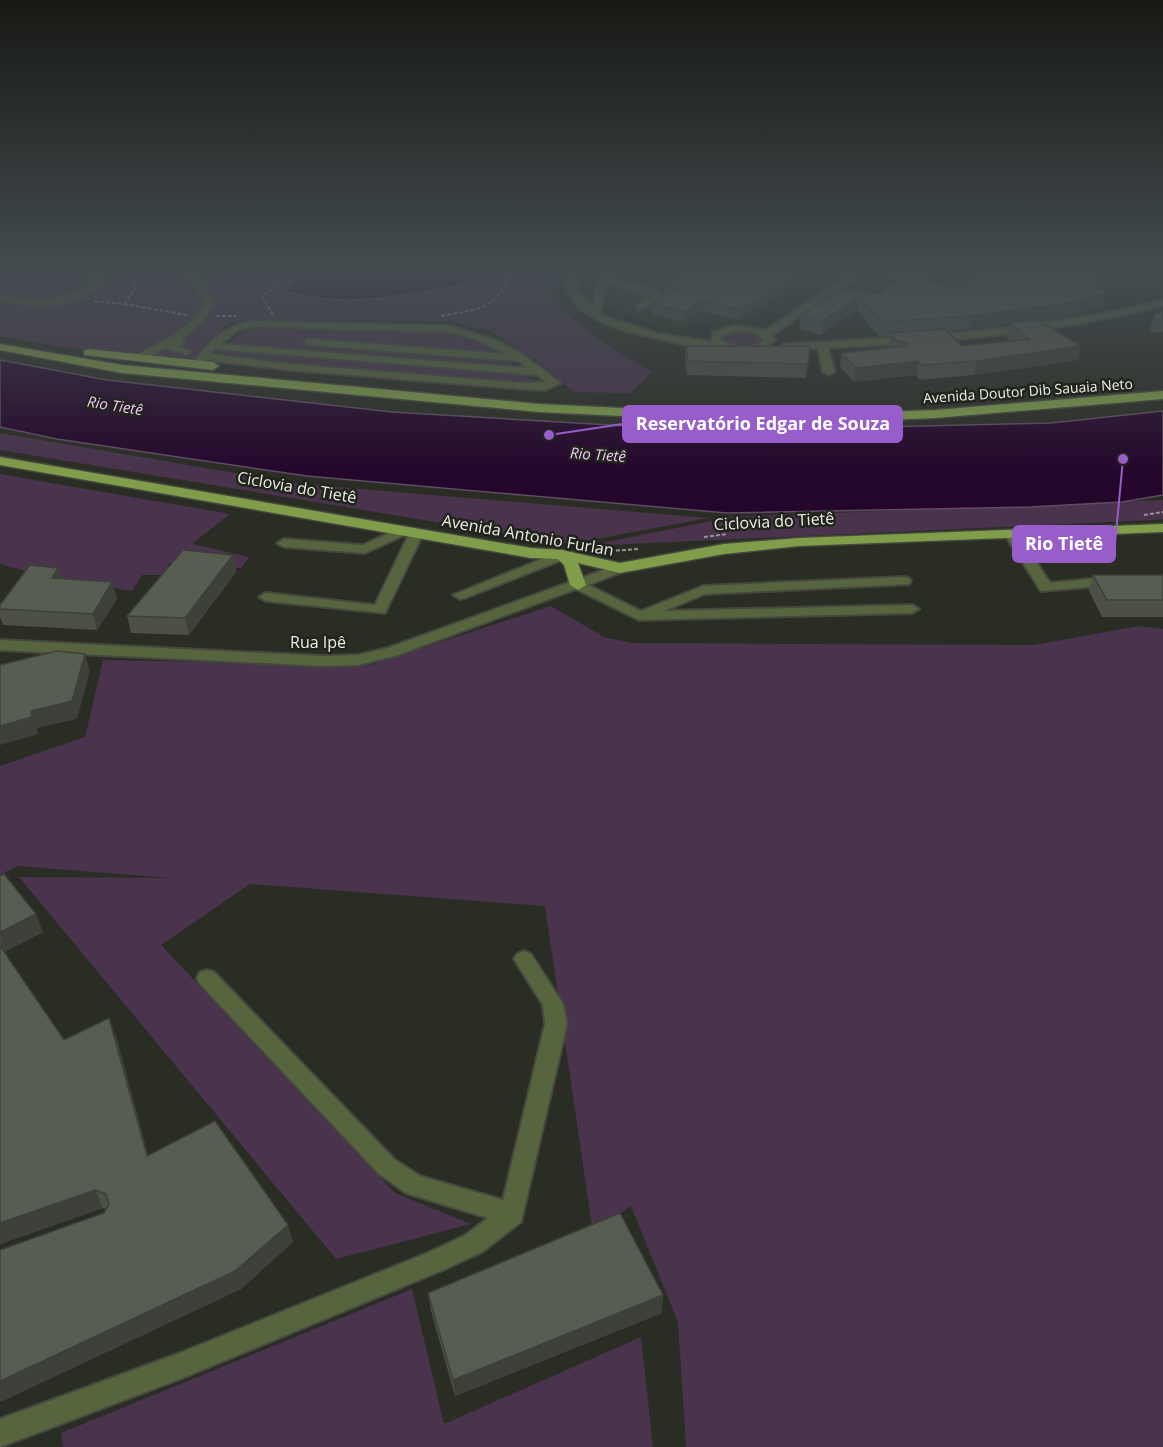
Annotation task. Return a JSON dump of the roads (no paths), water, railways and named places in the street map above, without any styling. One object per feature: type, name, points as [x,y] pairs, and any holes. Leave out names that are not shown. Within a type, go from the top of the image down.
[{"type":"main road","name":"Avenida Doutor Dib Sauaia Neto","points":[[0,341],[139,357],[203,358],[348,381],[614,404],[862,409],[984,404],[1163,389]]},
{"type":"main road","name":"Avenida Doutor Dib Sauaia Neto","points":[[0,347],[122,369],[540,408],[858,417],[935,414],[1163,395]]},
{"type":"main road","points":[[122,369],[123,363],[139,357]]},
{"type":"main road","points":[[184,375],[199,371],[203,358]]},
{"type":"main road","name":"Avenida Antonio Furlan","points":[[0,461],[409,533],[531,553],[562,555],[620,568],[724,549],[799,543],[1163,528]]},
{"type":"main road","points":[[531,553],[674,557]]},
{"type":"main road","points":[[562,555],[571,564],[578,585]]},
{"type":"street","points":[[139,357],[174,339]]},
{"type":"street","points":[[186,339],[170,348],[186,352]]},
{"type":"street","points":[[203,358],[218,339]]},
{"type":"street","points":[[260,339],[520,358]]},
{"type":"street","points":[[203,358],[522,386],[545,387],[555,383],[501,345],[394,339]]},
{"type":"street","points":[[668,339],[740,350],[947,339]]},
{"type":"street","points":[[668,339],[673,339]]},
{"type":"street","points":[[716,339],[724,346]]},
{"type":"street","points":[[757,349],[768,344],[768,339]]},
{"type":"street","points":[[783,339],[820,345]]},
{"type":"street","points":[[267,350],[284,340]]},
{"type":"street","points":[[820,345],[829,372]]},
{"type":"street","points":[[203,358],[267,350],[541,372]]},
{"type":"street","points":[[284,543],[365,549],[409,533]]},
{"type":"street","points":[[266,597],[380,610],[409,533]]},
{"type":"street","points":[[1012,535],[1046,588],[1124,580]]},
{"type":"street","points":[[460,595],[562,555]]},
{"type":"street","name":"Rua Ipê","points":[[0,645],[322,662],[358,660],[393,652],[620,568]]},
{"type":"street","points":[[639,616],[703,590],[904,581]]},
{"type":"street","points":[[578,585],[639,616],[912,609]]},
{"type":"street","points":[[0,1433],[180,1366],[434,1262],[472,1244],[512,1214],[556,1024],[553,1004],[524,959]]},
{"type":"street","points":[[207,978],[387,1167],[414,1185],[512,1214]]},
{"type":"water","points":[[0,360],[107,380],[392,412],[712,431],[1051,423],[1163,411],[1163,495],[1122,502],[1030,507],[727,513],[307,476],[57,439],[0,427]]},
{"type":"place","name":"Reservatório Edgar de Souza","points":[[549,435]]},
{"type":"place","name":"Rio Tietê","points":[[1123,459]]}]
